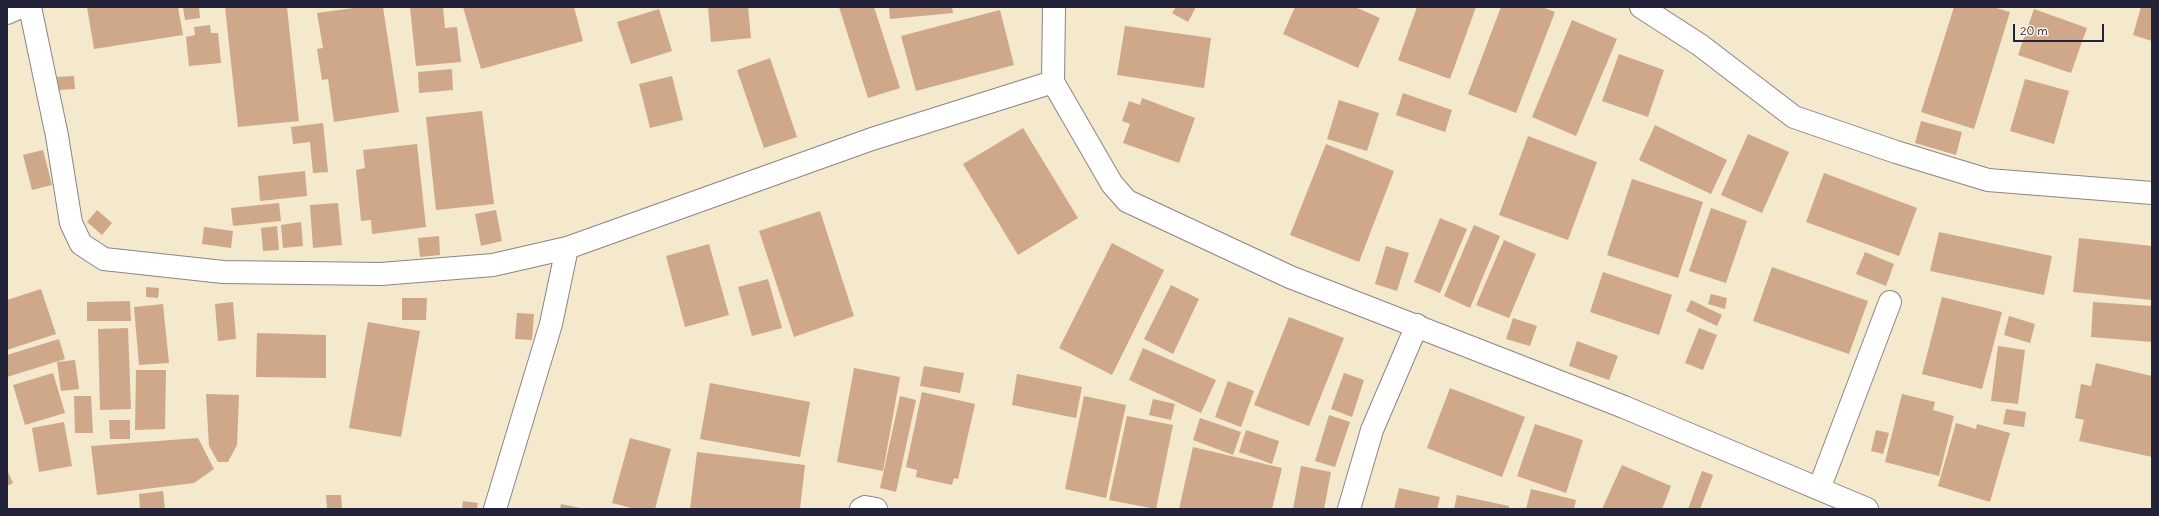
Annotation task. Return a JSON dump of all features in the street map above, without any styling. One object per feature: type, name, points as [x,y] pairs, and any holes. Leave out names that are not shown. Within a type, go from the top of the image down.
[{"type":"street","points":[[7,13],[20,7]]},
{"type":"street","points":[[30,7],[57,136],[71,223],[81,244],[104,259],[223,272],[380,274],[493,265],[567,248],[872,139],[1053,82]]},
{"type":"street","points":[[1054,7],[1053,82],[1112,184],[1127,201],[1290,277],[1417,325],[1624,407],[1867,509]]},
{"type":"street","points":[[1641,7],[1700,45],[1794,117],[1896,152],[1988,180],[2152,193]]},
{"type":"street","points":[[495,509],[551,324],[567,248]]},
{"type":"street","points":[[1819,489],[1890,302]]},
{"type":"street","points":[[1349,509],[1372,430],[1417,325]]},
{"type":"street","points":[[861,509],[865,507],[876,509]]},
{"type":"building","points":[[87,7],[178,7],[183,35],[94,49]]},
{"type":"building","points":[[183,7],[199,7],[200,18],[185,20]]},
{"type":"building","points":[[225,7],[287,7],[299,121],[238,127]]},
{"type":"building","points":[[361,7],[383,7],[399,112],[334,122],[328,79],[322,80],[317,49],[323,48],[317,13]]},
{"type":"building","points":[[410,7],[443,7],[445,28],[457,27],[461,62],[416,66]]},
{"type":"building","points":[[463,7],[574,7],[583,41],[481,69]]},
{"type":"building","points":[[708,7],[748,7],[751,38],[711,42]]},
{"type":"building","points":[[839,7],[874,7],[900,88],[868,98]]},
{"type":"building","points":[[889,7],[952,7],[953,13],[890,19]]},
{"type":"building","points":[[1176,7],[1196,7],[1188,22],[1172,13]]},
{"type":"building","points":[[1295,7],[1355,7],[1380,18],[1358,68],[1283,34]]},
{"type":"building","points":[[1417,7],[1476,7],[1450,79],[1398,60]]},
{"type":"building","points":[[1501,7],[1542,7],[1555,12],[1516,113],[1468,94]]},
{"type":"building","points":[[1954,7],[1993,7],[2010,12],[1974,129],[1921,112]]},
{"type":"building","points":[[2141,7],[2152,7],[2152,41],[2133,35]]},
{"type":"building","points":[[659,9],[672,51],[631,64],[617,22]]},
{"type":"building","points":[[2034,9],[2087,28],[2071,73],[2018,55]]},
{"type":"building","points":[[1000,10],[1014,65],[916,91],[901,36]]},
{"type":"building","points":[[1572,20],[1617,39],[1576,136],[1532,117]]},
{"type":"building","points":[[210,25],[211,33],[218,33],[221,63],[189,66],[186,37],[195,35],[194,27]]},
{"type":"building","points":[[1125,26],[1211,38],[1204,88],[1117,75]]},
{"type":"building","points":[[1619,54],[1664,70],[1648,117],[1602,101]]},
{"type":"building","points":[[770,58],[797,137],[764,148],[737,70]]},
{"type":"building","points":[[452,69],[453,90],[419,93],[418,72]]},
{"type":"building","points":[[74,76],[75,89],[58,90],[57,77]]},
{"type":"building","points":[[672,76],[683,120],[650,128],[639,84]]},
{"type":"building","points":[[2025,79],[2069,91],[2054,144],[2010,131]]},
{"type":"building","points":[[1403,93],[1452,110],[1445,132],[1396,115]]},
{"type":"building","points":[[1142,98],[1195,118],[1179,163],[1123,143],[1130,124],[1122,121],[1129,101],[1140,105]]},
{"type":"building","points":[[1339,100],[1379,113],[1367,151],[1327,139]]},
{"type":"building","points":[[482,111],[494,204],[436,210],[426,117]]},
{"type":"building","points":[[1921,121],[1962,132],[1956,155],[1915,143]]},
{"type":"building","points":[[323,123],[328,172],[313,173],[310,142],[293,144],[291,127]]},
{"type":"building","points":[[1655,125],[1727,160],[1711,194],[1639,160]]},
{"type":"building","points":[[1023,128],[1078,218],[1018,255],[963,164]]},
{"type":"building","points":[[1748,134],[1789,152],[1762,213],[1721,195]]},
{"type":"building","points":[[1528,136],[1597,162],[1568,240],[1499,215]]},
{"type":"building","points":[[417,144],[426,227],[372,234],[371,220],[361,221],[356,170],[365,168],[363,150]]},
{"type":"building","points":[[1326,144],[1394,171],[1359,262],[1290,235]]},
{"type":"building","points":[[43,150],[52,185],[32,190],[23,155]]},
{"type":"building","points":[[305,171],[307,196],[260,201],[258,176]]},
{"type":"building","points":[[1824,173],[1917,208],[1899,256],[1806,222]]},
{"type":"building","points":[[1632,179],[1703,202],[1678,278],[1607,255]]},
{"type":"building","points":[[279,203],[281,221],[233,226],[231,208]]},
{"type":"building","points":[[338,203],[342,245],[313,248],[310,205]]},
{"type":"building","points":[[1711,208],[1747,221],[1726,283],[1689,271]]},
{"type":"building","points":[[97,210],[112,223],[102,235],[87,222]]},
{"type":"building","points":[[496,210],[502,241],[481,246],[475,214]]},
{"type":"building","points":[[820,211],[854,316],[794,337],[759,231]]},
{"type":"building","points":[[1440,218],[1467,229],[1440,293],[1414,282]]},
{"type":"building","points":[[301,222],[303,246],[283,248],[281,225]]},
{"type":"building","points":[[1474,225],[1500,236],[1470,308],[1444,296]]},
{"type":"building","points":[[277,226],[279,250],[263,251],[261,228]]},
{"type":"building","points":[[204,227],[233,231],[231,248],[202,244]]},
{"type":"building","points":[[1939,232],[2052,256],[2044,295],[1930,271]]},
{"type":"building","points":[[439,236],[440,255],[420,257],[418,238]]},
{"type":"building","points":[[2079,238],[2152,246],[2152,300],[2073,292]]},
{"type":"building","points":[[1504,240],[1536,254],[1509,318],[1476,305]]},
{"type":"building","points":[[1112,243],[1164,270],[1112,375],[1059,348]]},
{"type":"building","points":[[709,244],[729,315],[685,327],[666,256]]},
{"type":"building","points":[[1386,246],[1409,253],[1397,291],[1375,284]]},
{"type":"building","points":[[1865,252],[1894,264],[1886,286],[1856,274]]},
{"type":"building","points":[[1772,267],[1868,301],[1849,354],[1753,321]]},
{"type":"building","points":[[1603,272],[1672,295],[1659,335],[1590,312]]},
{"type":"building","points":[[768,279],[782,328],[752,336],[738,287]]},
{"type":"building","points":[[1171,285],[1199,299],[1173,354],[1144,339]]},
{"type":"building","points":[[146,287],[159,288],[158,298],[146,297]]},
{"type":"building","points":[[41,289],[56,334],[7,350],[7,300]]},
{"type":"building","points":[[1711,294],[1727,298],[1725,309],[1708,304]]},
{"type":"building","points":[[1942,297],[2002,312],[1982,389],[1922,374]]},
{"type":"building","points":[[402,298],[427,298],[426,320],[402,320]]},
{"type":"building","points":[[1691,300],[1722,315],[1717,326],[1686,311]]},
{"type":"building","points":[[130,301],[131,321],[87,321],[87,302]]},
{"type":"building","points":[[233,302],[236,339],[218,341],[215,304]]},
{"type":"building","points":[[2093,302],[2152,306],[2152,342],[2091,337]]},
{"type":"building","points":[[163,304],[169,363],[139,365],[134,307]]},
{"type":"building","points":[[517,313],[534,314],[532,340],[515,339]]},
{"type":"building","points":[[2009,316],[2035,324],[2030,343],[2004,335]]},
{"type":"building","points":[[1289,317],[1344,338],[1309,426],[1254,405]]},
{"type":"building","points":[[1513,318],[1537,326],[1530,346],[1506,339]]},
{"type":"building","points":[[368,322],[420,331],[401,437],[349,428]]},
{"type":"building","points":[[128,328],[131,409],[100,410],[98,329]]},
{"type":"building","points":[[1699,328],[1717,335],[1703,370],[1685,363]]},
{"type":"building","points":[[257,333],[326,335],[326,378],[256,377]]},
{"type":"building","points":[[59,339],[65,359],[7,377],[7,355]]},
{"type":"building","points":[[1577,341],[1618,356],[1609,380],[1569,366]]},
{"type":"building","points":[[1998,346],[2025,350],[2018,404],[1991,401]]},
{"type":"building","points":[[1143,348],[1216,380],[1201,413],[1129,380]]},
{"type":"building","points":[[75,360],[79,389],[61,391],[57,362]]},
{"type":"building","points":[[2096,363],[2152,376],[2152,457],[2079,441],[2084,420],[2075,418],[2081,384],[2091,386]]},
{"type":"building","points":[[924,366],[964,373],[960,393],[920,386]]},
{"type":"building","points":[[854,368],[900,377],[883,471],[837,462]]},
{"type":"building","points":[[136,370],[166,370],[165,429],[135,430]]},
{"type":"building","points":[[53,373],[65,413],[25,425],[13,385]]},
{"type":"building","points":[[1344,373],[1364,380],[1352,417],[1331,409]]},
{"type":"building","points":[[1017,374],[1082,387],[1076,418],[1012,405]]},
{"type":"building","points":[[1228,381],[1254,391],[1241,427],[1215,417]]},
{"type":"building","points":[[710,383],[810,402],[800,457],[700,439]]},
{"type":"building","points":[[1450,388],[1525,417],[1502,477],[1427,448]]},
{"type":"building","points":[[922,392],[975,404],[958,479],[954,478],[952,485],[916,477],[917,470],[906,467]]},
{"type":"building","points":[[206,394],[239,395],[237,445],[228,462],[218,462],[209,446]]},
{"type":"building","points":[[1902,394],[1935,402],[1933,410],[1954,416],[1939,476],[1885,462]]},
{"type":"building","points":[[74,396],[91,396],[93,433],[75,433]]},
{"type":"building","points":[[900,396],[916,400],[896,492],[880,488]]},
{"type":"building","points":[[1084,396],[1126,405],[1106,498],[1065,489]]},
{"type":"building","points":[[1153,399],[1175,404],[1171,420],[1149,415]]},
{"type":"building","points":[[2006,409],[2026,412],[2024,427],[2003,424]]},
{"type":"building","points":[[1329,415],[1350,422],[1335,467],[1315,461]]},
{"type":"building","points":[[1127,416],[1173,425],[1156,509],[1109,500]]},
{"type":"building","points":[[1200,418],[1241,432],[1233,455],[1193,440]]},
{"type":"building","points":[[109,420],[130,420],[130,439],[110,439]]},
{"type":"building","points":[[64,422],[72,466],[39,472],[32,428]]},
{"type":"building","points":[[1956,423],[1976,429],[1977,424],[2010,433],[1990,502],[1938,486]]},
{"type":"building","points":[[1535,424],[1583,440],[1566,493],[1517,476]]},
{"type":"building","points":[[1246,430],[1279,441],[1272,464],[1239,452]]},
{"type":"building","points":[[1876,430],[1889,433],[1883,454],[1871,451]]},
{"type":"building","points":[[198,438],[214,469],[194,483],[97,495],[91,446]]},
{"type":"building","points":[[630,438],[671,449],[655,509],[635,509],[612,503]]},
{"type":"building","points":[[1193,447],[1282,468],[1272,509],[1179,509]]},
{"type":"building","points":[[697,452],[805,465],[800,509],[690,509]]},
{"type":"building","points":[[1622,465],[1671,486],[1662,509],[1602,509]]},
{"type":"building","points":[[1301,466],[1331,472],[1324,509],[1293,509]]},
{"type":"building","points":[[7,470],[13,483],[7,486]]},
{"type":"building","points":[[1702,471],[1713,475],[1700,509],[1688,509]]},
{"type":"building","points":[[1399,488],[1440,497],[1437,509],[1394,509]]},
{"type":"building","points":[[1531,489],[1576,500],[1574,509],[1526,509]]},
{"type":"building","points":[[163,491],[165,509],[140,509],[139,494]]},
{"type":"building","points":[[326,495],[341,495],[342,508],[327,509]]},
{"type":"building","points":[[1457,495],[1509,506],[1509,509],[1454,509]]},
{"type":"building","points":[[463,501],[478,503],[477,509],[462,509]]},
{"type":"building","points":[[561,504],[580,508],[580,509],[560,509]]}]
